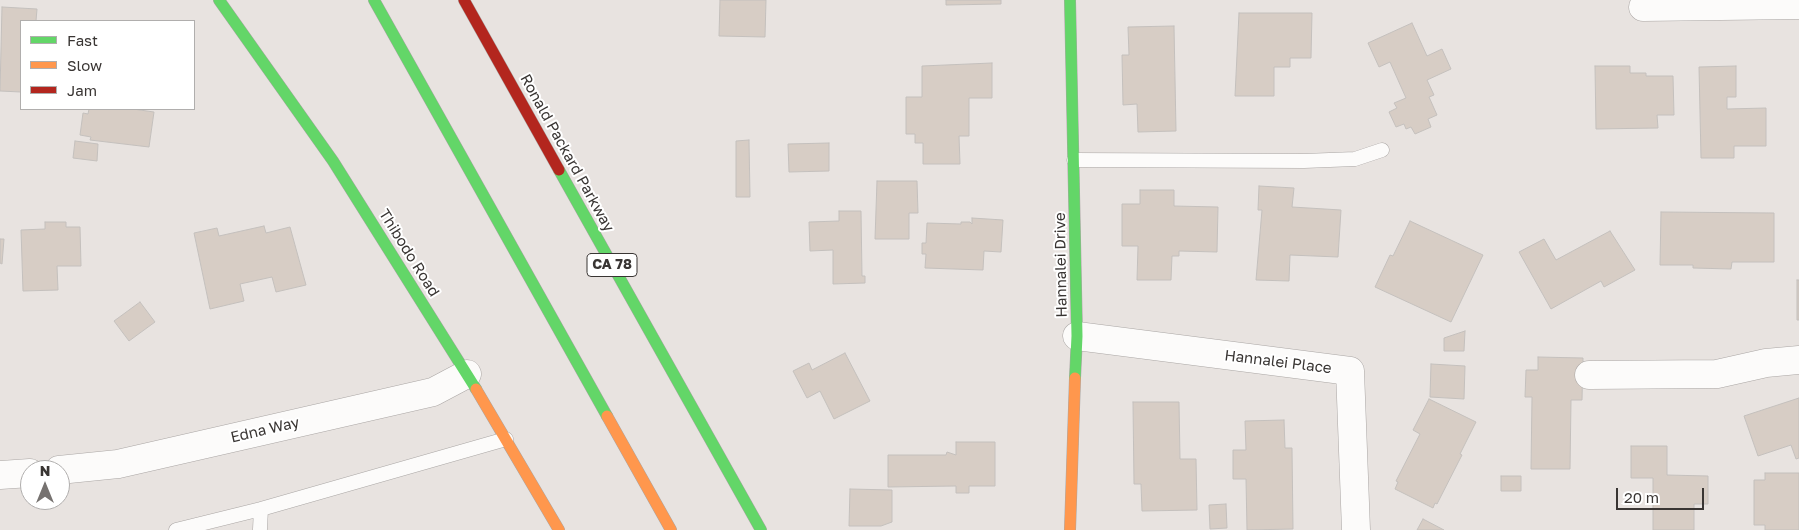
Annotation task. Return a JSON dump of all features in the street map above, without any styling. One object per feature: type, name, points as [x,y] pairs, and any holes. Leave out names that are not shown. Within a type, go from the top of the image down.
[{"type":"main road","name":"Thibodo Road","points":[[220,0],[334,161],[468,374],[559,530]]},
{"type":"main road","points":[[374,0],[671,530]]},
{"type":"main road","name":"Ronald Packard Parkway","points":[[464,0],[761,530]]},
{"type":"main road","name":"Hannalei Drive","points":[[1070,0],[1077,336],[1070,530]]},
{"type":"street","points":[[1643,7],[1799,5]]},
{"type":"street","name":"Hannalei Place","points":[[1077,336],[1350,371],[1356,530]]},
{"type":"street","points":[[1589,375],[1717,374],[1766,363],[1799,360]]},
{"type":"street","name":"Edna Way","points":[[70,469],[118,464],[433,392],[468,374]]},
{"type":"street","points":[[0,475],[20,474]]},
{"type":"lane","points":[[1074,160],[1355,159],[1382,150]]},
{"type":"lane","points":[[176,530],[261,509],[506,438]]},
{"type":"lane","points":[[260,529],[261,509]]},
{"type":"building","points":[[720,0],[766,0],[765,37],[719,36]]},
{"type":"building","points":[[946,0],[1001,0],[1001,4],[946,5]]},
{"type":"building","points":[[2,7],[37,9],[36,20],[20,20],[20,92],[0,91]]},
{"type":"building","points":[[1239,13],[1312,13],[1311,58],[1290,58],[1290,67],[1274,67],[1274,96],[1235,96]]},
{"type":"building","points":[[1412,23],[1427,56],[1442,49],[1451,69],[1427,80],[1434,95],[1429,97],[1437,115],[1428,119],[1431,127],[1415,134],[1411,127],[1406,129],[1404,124],[1396,127],[1389,112],[1397,108],[1394,103],[1406,98],[1390,62],[1379,67],[1368,43]]},
{"type":"building","points":[[1174,26],[1176,131],[1138,132],[1137,104],[1123,105],[1122,55],[1129,55],[1128,27]]},
{"type":"building","points":[[992,63],[992,98],[969,98],[969,136],[959,136],[960,164],[923,164],[923,143],[915,143],[915,134],[906,134],[906,97],[922,97],[922,66]]},
{"type":"building","points":[[1595,66],[1630,66],[1630,73],[1646,73],[1646,76],[1673,76],[1674,115],[1657,115],[1658,128],[1596,129]]},
{"type":"building","points":[[1736,66],[1736,97],[1727,97],[1727,109],[1766,108],[1766,146],[1734,146],[1734,158],[1701,158],[1699,67]]},
{"type":"building","points":[[89,110],[140,110],[154,112],[149,147],[90,140],[91,137],[80,135],[83,113],[88,114]]},
{"type":"building","points":[[749,140],[750,197],[736,197],[736,141]]},
{"type":"building","points":[[75,141],[98,144],[97,161],[73,158]]},
{"type":"building","points":[[829,143],[829,171],[789,172],[788,144]]},
{"type":"building","points":[[877,181],[917,181],[918,213],[909,213],[909,239],[875,239]]},
{"type":"building","points":[[1259,186],[1294,188],[1292,207],[1341,210],[1338,257],[1290,255],[1289,281],[1256,280],[1262,210],[1258,210]]},
{"type":"building","points":[[1140,190],[1174,190],[1174,206],[1218,207],[1217,252],[1179,251],[1179,256],[1172,256],[1171,280],[1137,280],[1138,246],[1122,246],[1122,204],[1140,204]]},
{"type":"building","points":[[839,211],[861,211],[862,276],[865,276],[865,283],[833,284],[833,250],[810,251],[809,222],[839,221]]},
{"type":"building","points":[[1661,212],[1774,213],[1774,262],[1732,262],[1731,269],[1693,268],[1693,265],[1660,265]]},
{"type":"building","points":[[972,218],[1003,220],[1001,252],[984,251],[983,270],[925,268],[926,254],[922,254],[922,243],[926,243],[927,223],[961,224],[961,222],[970,222],[972,224]]},
{"type":"building","points":[[1410,221],[1483,255],[1451,322],[1375,287],[1390,255],[1393,256]]},
{"type":"building","points":[[45,222],[66,222],[66,227],[80,227],[81,266],[57,266],[58,290],[23,291],[21,230],[45,229]]},
{"type":"building","points":[[264,226],[266,233],[290,227],[306,285],[276,292],[272,277],[240,284],[244,301],[210,309],[194,233],[217,228],[219,236]]},
{"type":"building","points":[[1610,231],[1635,270],[1604,287],[1601,281],[1551,309],[1519,252],[1544,239],[1556,260]]},
{"type":"building","points":[[0,239],[4,239],[2,264],[0,263]]},
{"type":"building","points":[[1797,280],[1799,280],[1799,320],[1797,320]]},
{"type":"building","points":[[140,302],[155,322],[129,341],[114,321]]},
{"type":"building","points":[[1465,331],[1464,351],[1444,351],[1444,338]]},
{"type":"building","points":[[845,353],[870,401],[834,419],[820,391],[807,398],[793,371],[809,363],[812,370]]},
{"type":"building","points":[[1538,357],[1583,358],[1582,400],[1571,400],[1570,469],[1531,469],[1532,397],[1525,397],[1526,370],[1538,370]]},
{"type":"building","points":[[1431,364],[1465,366],[1464,399],[1430,397]]},
{"type":"building","points":[[1799,398],[1799,458],[1796,459],[1791,445],[1758,456],[1744,416]]},
{"type":"building","points":[[1429,399],[1476,422],[1460,454],[1462,455],[1437,504],[1435,503],[1433,508],[1395,489],[1398,482],[1396,481],[1420,434],[1413,430]]},
{"type":"building","points":[[1133,402],[1179,402],[1180,459],[1196,459],[1197,510],[1142,511],[1141,484],[1134,484]]},
{"type":"building","points":[[1284,420],[1285,448],[1292,448],[1293,529],[1247,530],[1246,479],[1233,479],[1233,450],[1246,450],[1245,421]]},
{"type":"building","points":[[956,442],[995,442],[995,486],[969,486],[969,493],[956,493],[956,486],[888,487],[888,455],[946,455],[947,452],[956,455]]},
{"type":"building","points":[[1631,446],[1667,446],[1667,475],[1708,476],[1708,504],[1694,504],[1694,530],[1653,530],[1653,478],[1631,478]]},
{"type":"building","points":[[1765,473],[1799,473],[1799,530],[1765,530],[1765,525],[1754,525],[1754,480],[1765,480]]},
{"type":"building","points":[[1501,476],[1521,476],[1521,491],[1501,491]]},
{"type":"building","points":[[850,489],[892,490],[892,522],[881,526],[849,526]]},
{"type":"building","points":[[1226,504],[1227,528],[1210,529],[1209,505]]},
{"type":"building","points":[[1423,519],[1444,530],[1417,530]]},
{"type":"traffic: fast","points":[[219,0],[333,161],[476,389]]},
{"type":"traffic: fast","points":[[374,0],[607,416]]},
{"type":"traffic: fast","points":[[1070,0],[1077,336],[1075,378]]},
{"type":"traffic: fast","points":[[559,170],[761,530]]},
{"type":"traffic: slow","points":[[1070,530],[1075,378]]},
{"type":"traffic: slow","points":[[476,389],[559,530]]},
{"type":"traffic: slow","points":[[607,416],[671,530]]},
{"type":"traffic: jam","points":[[464,0],[559,170]]}]
